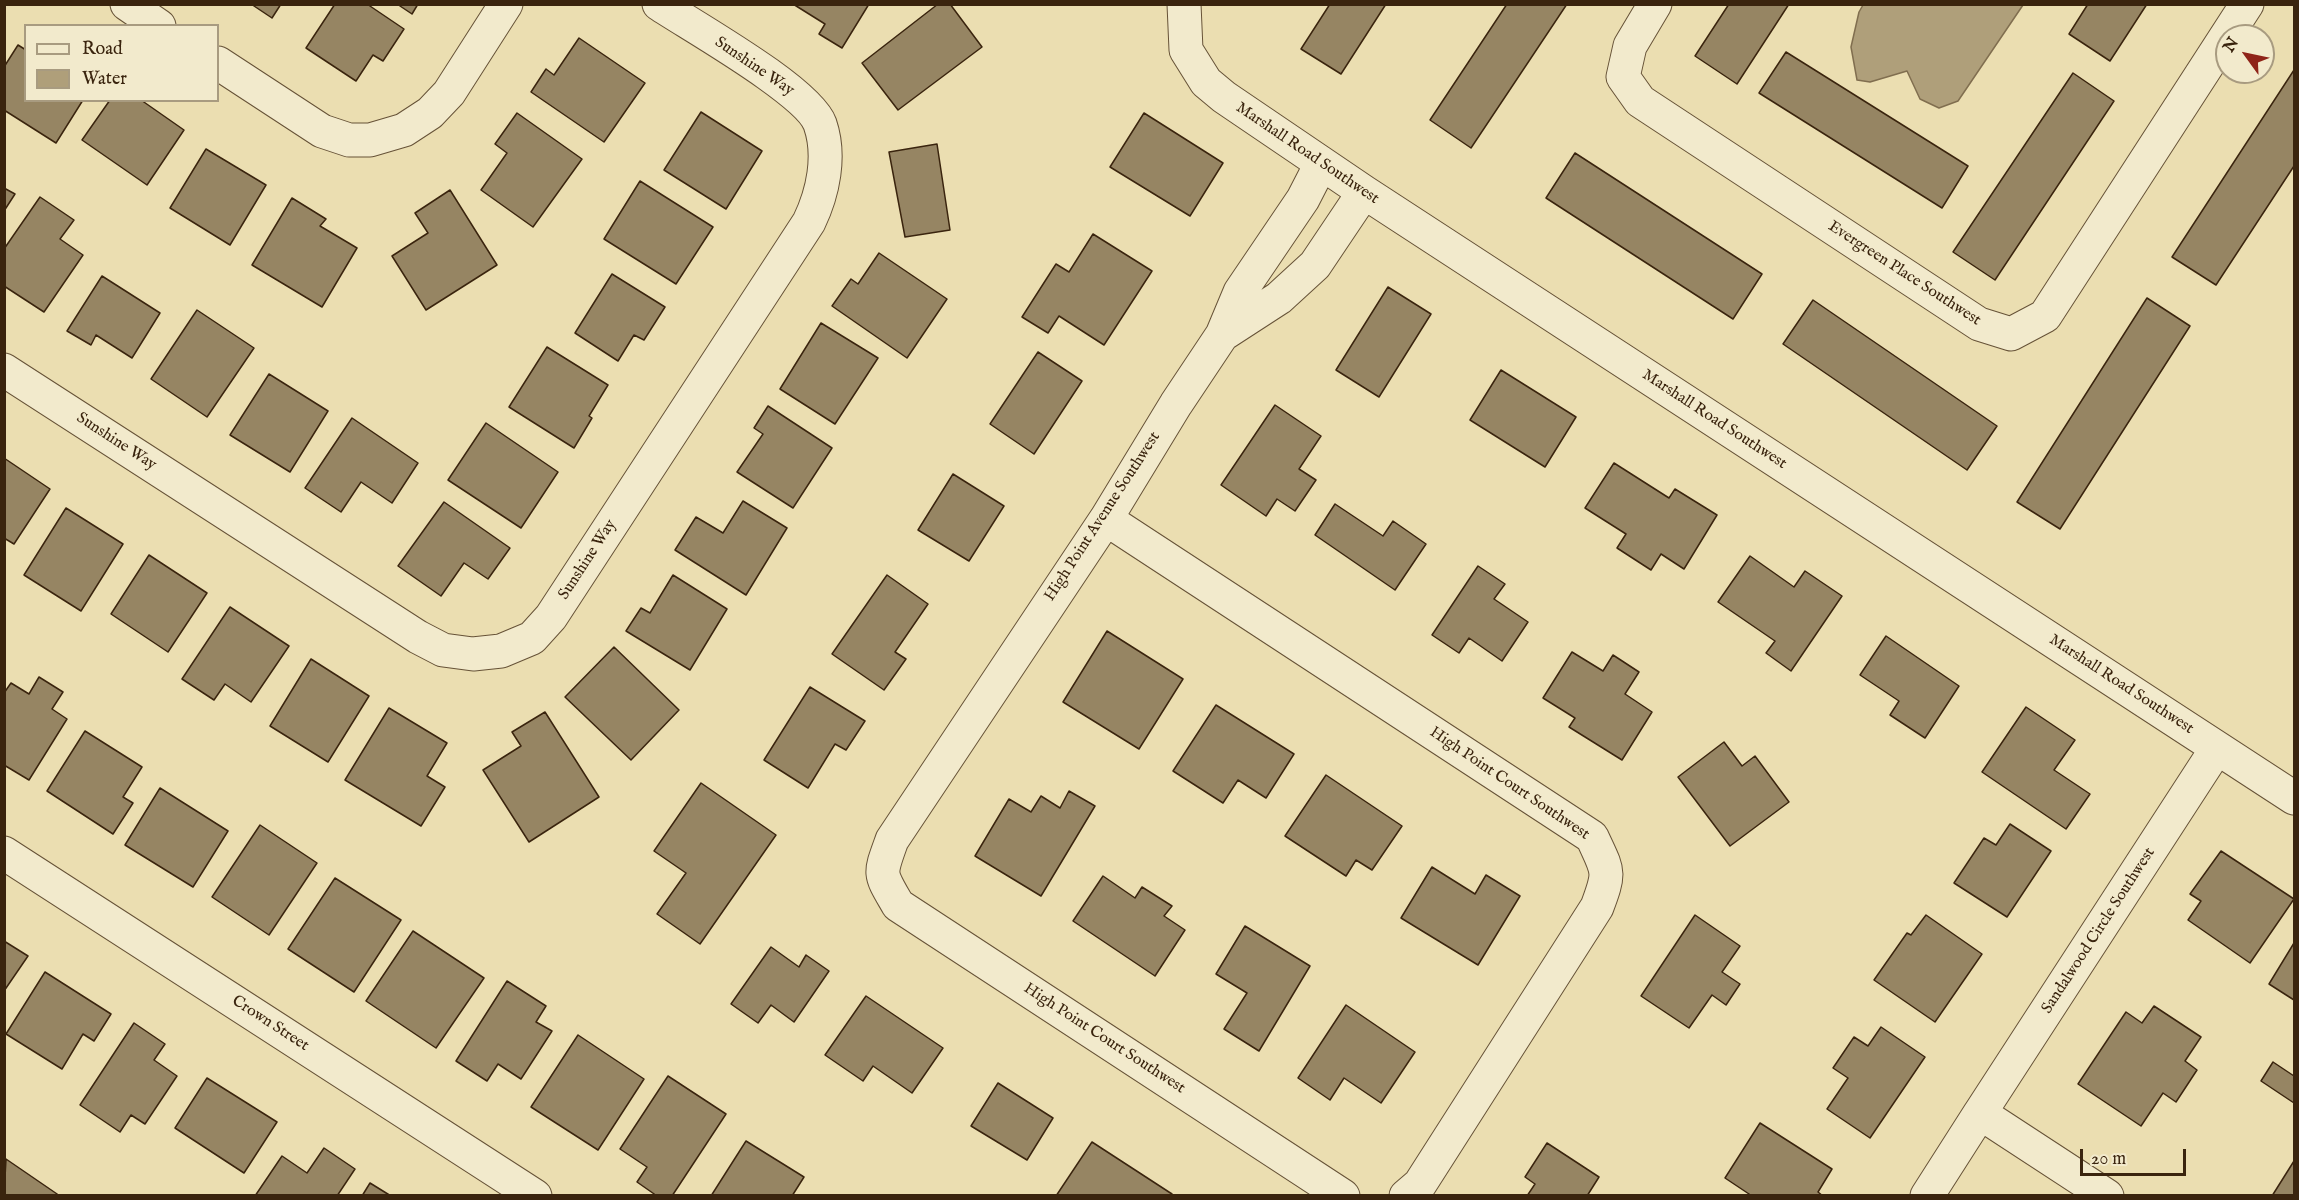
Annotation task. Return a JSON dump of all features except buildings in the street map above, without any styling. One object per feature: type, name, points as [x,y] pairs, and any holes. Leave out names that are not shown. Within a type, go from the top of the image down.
[{"type":"street","points":[[127,4],[156,24]]},
{"type":"street","points":[[219,64],[322,131],[350,140],[370,140],[404,129],[430,113],[449,93],[506,4]]},
{"type":"street","name":"Sunshine Way","points":[[4,370],[418,637],[442,650],[473,654],[501,651],[532,638],[570,588],[809,222],[818,203],[826,154],[820,122],[799,97],[780,82],[659,4]]},
{"type":"street","name":"Marshall Road Southwest","points":[[1184,4],[1186,50],[1206,82],[1224,98],[1321,164],[2295,798]]},
{"type":"street","name":"Evergreen Place Southwest","points":[[1655,4],[1630,46],[1623,77],[1640,101],[1979,324],[2011,334],[2045,316],[2247,4]]},
{"type":"street","name":"High Point Avenue Southwest","points":[[882,869],[892,840],[1106,519],[1176,404],[1222,335],[1240,292],[1303,199],[1321,164]]},
{"type":"street","points":[[1222,335],[1279,298],[1315,265],[1364,192]]},
{"type":"street","name":"High Point Court Southwest","points":[[1106,519],[1592,837],[1607,870],[1607,881],[1597,907],[1420,1184],[1406,1196]]},
{"type":"street","name":"Sandalwood Circle Southwest","points":[[1927,1196],[2217,748]]},
{"type":"street","name":"Crown Street","points":[[4,853],[536,1196]]},
{"type":"street","name":"High Point Court Southwest","points":[[882,869],[883,880],[898,905],[1343,1196]]},
{"type":"street","points":[[1980,1113],[2107,1196]]},
{"type":"water","points":[[1863,4],[2023,5],[1958,101],[1939,108],[1920,99],[1907,71],[1870,82],[1857,80],[1851,47]]}]
